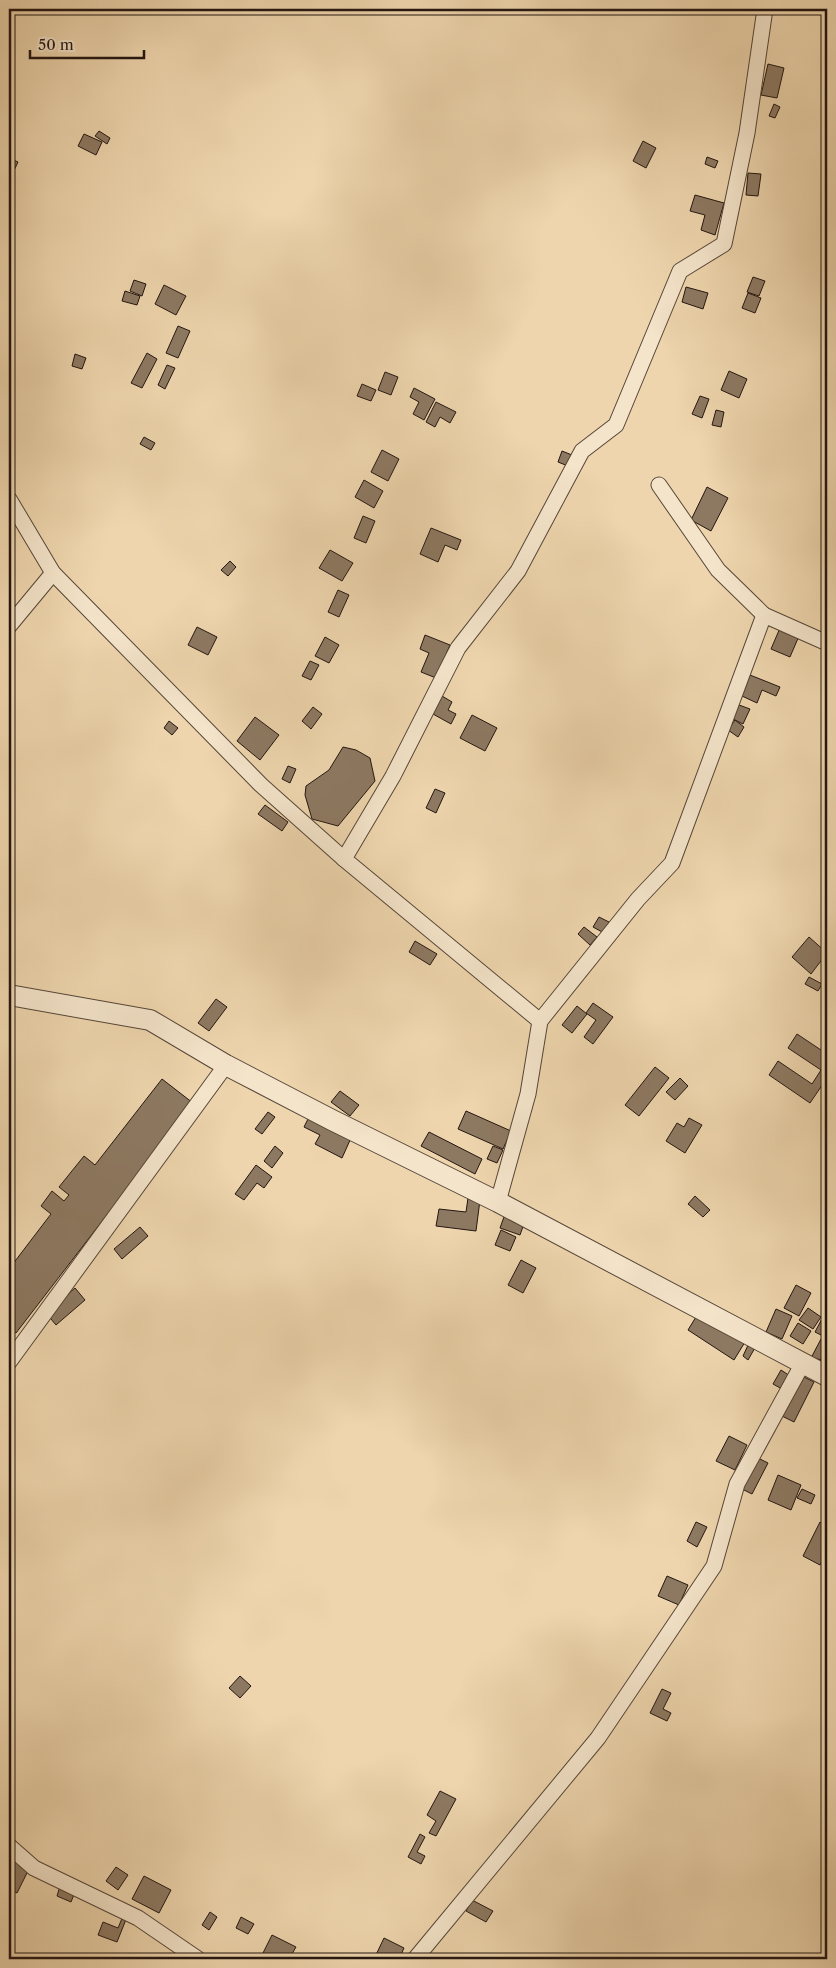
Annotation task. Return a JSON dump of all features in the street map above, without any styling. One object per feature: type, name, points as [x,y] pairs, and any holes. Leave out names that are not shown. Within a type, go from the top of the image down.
[{"type":"street","points":[[344,859],[393,776],[458,648],[518,571],[582,451],[616,426],[680,271],[724,244],[746,133],[765,9]]},
{"type":"street","points":[[659,485],[718,570],[764,615],[827,643]]},
{"type":"street","points":[[9,499],[53,573],[261,785],[344,859],[540,1021]]},
{"type":"street","points":[[9,626],[53,573]]},
{"type":"street","points":[[498,1202],[528,1094],[540,1021],[638,899],[672,863],[764,615]]},
{"type":"street","points":[[9,995],[150,1020],[226,1065],[498,1202],[827,1376]]},
{"type":"street","points":[[9,1362],[226,1065]]},
{"type":"street","points":[[415,1959],[598,1738],[714,1566],[737,1484],[803,1363]]},
{"type":"street","points":[[9,1846],[34,1868],[138,1918],[198,1959]]},
{"type":"building","points":[[768,64],[784,68],[777,98],[761,95]]},
{"type":"building","points":[[774,104],[780,107],[775,118],[769,116]]},
{"type":"building","points":[[99,131],[110,138],[107,144],[95,136]]},
{"type":"building","points":[[84,134],[102,142],[96,155],[78,146]]},
{"type":"building","points":[[643,141],[656,148],[646,168],[633,161]]},
{"type":"building","points":[[707,157],[718,161],[715,168],[705,164]]},
{"type":"building","points":[[9,158],[18,162],[9,181]]},
{"type":"building","points":[[748,173],[761,174],[758,196],[746,195]]},
{"type":"building","points":[[695,195],[724,203],[715,235],[701,230],[705,215],[690,211]]},
{"type":"building","points":[[753,277],[765,281],[759,296],[747,292]]},
{"type":"building","points":[[134,280],[146,284],[142,296],[130,291]]},
{"type":"building","points":[[164,285],[186,296],[176,315],[155,304]]},
{"type":"building","points":[[686,287],[708,293],[703,309],[682,302]]},
{"type":"building","points":[[125,291],[140,296],[137,305],[122,301]]},
{"type":"building","points":[[748,293],[761,298],[755,313],[742,308]]},
{"type":"building","points":[[178,326],[190,331],[178,358],[166,353]]},
{"type":"building","points":[[147,353],[157,359],[142,388],[131,383]]},
{"type":"building","points":[[75,354],[86,358],[82,369],[72,366]]},
{"type":"building","points":[[167,365],[175,368],[165,389],[158,385]]},
{"type":"building","points":[[729,371],[747,379],[739,398],[721,390]]},
{"type":"building","points":[[385,372],[398,377],[391,395],[378,390]]},
{"type":"building","points":[[362,384],[376,390],[371,401],[357,396]]},
{"type":"building","points":[[414,388],[435,399],[424,420],[413,414],[419,402],[410,397]]},
{"type":"building","points":[[700,396],[709,399],[702,418],[692,414]]},
{"type":"building","points":[[436,402],[456,412],[450,423],[440,417],[435,427],[426,422]]},
{"type":"building","points":[[716,410],[724,412],[721,427],[712,425]]},
{"type":"building","points":[[144,437],[155,443],[151,450],[140,444]]},
{"type":"building","points":[[382,450],[399,459],[388,481],[371,472]]},
{"type":"building","points":[[562,451],[572,455],[568,466],[558,462]]},
{"type":"building","points":[[364,480],[383,491],[374,508],[355,497]]},
{"type":"building","points":[[707,487],[728,498],[711,531],[691,520]]},
{"type":"building","points":[[363,516],[375,521],[366,543],[354,538]]},
{"type":"building","points":[[431,528],[461,540],[457,550],[445,545],[438,562],[420,554]]},
{"type":"building","points":[[330,550],[353,563],[342,581],[319,568]]},
{"type":"building","points":[[230,561],[236,567],[228,576],[221,570]]},
{"type":"building","points":[[338,590],[349,595],[339,617],[328,612]]},
{"type":"building","points":[[197,627],[217,637],[208,655],[188,645]]},
{"type":"building","points":[[780,628],[799,636],[790,657],[771,649]]},
{"type":"building","points":[[425,635],[450,645],[436,678],[421,672],[429,653],[420,649]]},
{"type":"building","points":[[325,637],[339,645],[329,663],[315,656]]},
{"type":"building","points":[[310,661],[319,665],[311,680],[302,676]]},
{"type":"building","points":[[750,675],[780,687],[776,696],[762,690],[757,703],[742,696]]},
{"type":"building","points":[[442,696],[452,702],[448,710],[456,714],[451,724],[433,714]]},
{"type":"building","points":[[739,705],[750,709],[743,724],[733,719]]},
{"type":"building","points":[[313,707],[322,714],[311,729],[302,721]]},
{"type":"building","points":[[472,715],[497,728],[485,751],[460,738]]},
{"type":"building","points":[[255,717],[279,735],[260,760],[237,741]]},
{"type":"building","points":[[735,720],[744,727],[738,737],[728,730]]},
{"type":"building","points":[[169,721],[178,728],[172,735],[164,728]]},
{"type":"building","points":[[343,747],[356,750],[370,758],[375,781],[338,826],[312,819],[305,795],[306,786],[329,770]]},
{"type":"building","points":[[288,766],[296,769],[290,783],[282,779]]},
{"type":"building","points":[[435,789],[445,793],[436,813],[426,808]]},
{"type":"building","points":[[265,805],[288,822],[282,831],[258,814]]},
{"type":"building","points":[[599,917],[609,922],[604,933],[593,927]]},
{"type":"building","points":[[584,927],[597,937],[590,945],[578,934]]},
{"type":"building","points":[[809,937],[827,953],[811,974],[792,957]]},
{"type":"building","points":[[415,941],[437,954],[430,965],[409,952]]},
{"type":"building","points":[[809,977],[822,984],[818,991],[805,984]]},
{"type":"building","points":[[216,999],[227,1007],[209,1031],[198,1023]]},
{"type":"building","points":[[593,1003],[613,1017],[593,1044],[584,1037],[596,1020],[586,1013]]},
{"type":"building","points":[[577,1006],[587,1014],[572,1033],[562,1025]]},
{"type":"building","points":[[797,1034],[827,1054],[827,1078],[810,1103],[769,1075],[778,1061],[812,1084],[821,1070],[788,1048]]},
{"type":"building","points":[[655,1067],[669,1078],[639,1116],[625,1105]]},
{"type":"building","points":[[680,1078],[688,1086],[675,1100],[666,1092]]},
{"type":"building","points":[[162,1079],[193,1103],[16,1333],[9,1328],[9,1269],[51,1214],[41,1206],[52,1191],[64,1201],[69,1195],[59,1187],[84,1156],[95,1165]]},
{"type":"building","points":[[340,1091],[359,1105],[350,1116],[331,1102]]},
{"type":"building","points":[[466,1111],[511,1131],[503,1149],[458,1129]]},
{"type":"building","points":[[268,1112],[275,1117],[262,1134],[255,1129]]},
{"type":"building","points":[[309,1117],[351,1138],[342,1158],[315,1144],[320,1135],[304,1127]]},
{"type":"building","points":[[689,1118],[702,1125],[685,1153],[666,1141],[677,1123],[684,1127]]},
{"type":"building","points":[[429,1132],[482,1159],[475,1174],[421,1146]]},
{"type":"building","points":[[275,1146],[283,1153],[272,1168],[264,1161]]},
{"type":"building","points":[[493,1146],[503,1150],[497,1163],[487,1159]]},
{"type":"building","points":[[256,1165],[272,1177],[264,1188],[257,1183],[244,1200],[235,1194]]},
{"type":"building","points":[[695,1196],[710,1210],[703,1217],[688,1204]]},
{"type":"building","points":[[468,1198],[480,1200],[476,1231],[436,1226],[439,1209],[466,1212]]},
{"type":"building","points":[[505,1214],[525,1221],[520,1235],[500,1228]]},
{"type":"building","points":[[140,1227],[148,1236],[122,1259],[114,1249]]},
{"type":"building","points":[[501,1230],[516,1237],[510,1251],[495,1245]]},
{"type":"building","points":[[521,1260],[536,1268],[523,1293],[508,1285]]},
{"type":"building","points":[[796,1285],[811,1293],[799,1316],[784,1308]]},
{"type":"building","points":[[75,1288],[85,1300],[56,1325],[46,1313]]},
{"type":"building","points":[[808,1308],[821,1317],[813,1329],[799,1320]]},
{"type":"building","points":[[776,1309],[792,1316],[782,1339],[766,1332]]},
{"type":"building","points":[[699,1312],[745,1342],[734,1360],[688,1330]]},
{"type":"building","points":[[824,1315],[827,1316],[827,1338],[815,1332]]},
{"type":"building","points":[[798,1323],[811,1331],[803,1344],[790,1336]]},
{"type":"building","points":[[821,1339],[827,1343],[827,1350],[823,1360],[811,1358]]},
{"type":"building","points":[[749,1343],[756,1346],[748,1360],[743,1356]]},
{"type":"building","points":[[781,1370],[790,1376],[782,1389],[773,1384]]},
{"type":"building","points":[[800,1375],[814,1382],[794,1422],[780,1415]]},
{"type":"building","points":[[729,1436],[747,1445],[735,1470],[716,1461]]},
{"type":"building","points":[[758,1458],[768,1463],[752,1494],[742,1489]]},
{"type":"building","points":[[778,1475],[801,1485],[791,1510],[768,1500]]},
{"type":"building","points":[[802,1489],[815,1495],[811,1504],[797,1498]]},
{"type":"building","points":[[696,1522],[707,1527],[697,1547],[687,1541]]},
{"type":"building","points":[[820,1522],[827,1526],[827,1551],[820,1565],[803,1556]]},
{"type":"building","points":[[667,1576],[688,1585],[679,1605],[658,1596]]},
{"type":"building","points":[[240,1676],[251,1686],[240,1698],[229,1688]]},
{"type":"building","points":[[662,1689],[671,1693],[663,1709],[671,1713],[667,1721],[650,1713]]},
{"type":"building","points":[[440,1791],[456,1799],[436,1836],[429,1833],[436,1821],[427,1815]]},
{"type":"building","points":[[420,1834],[425,1837],[417,1852],[425,1856],[421,1864],[408,1857]]},
{"type":"building","points":[[9,1856],[30,1867],[17,1893],[9,1889]]},
{"type":"building","points":[[116,1867],[128,1875],[118,1890],[106,1881]]},
{"type":"building","points":[[144,1876],[171,1890],[159,1913],[132,1899]]},
{"type":"building","points":[[60,1886],[75,1892],[71,1902],[57,1896]]},
{"type":"building","points":[[472,1900],[493,1911],[486,1922],[466,1911]]},
{"type":"building","points":[[210,1912],[217,1917],[209,1930],[202,1925]]},
{"type":"building","points":[[123,1916],[127,1917],[117,1942],[98,1935],[103,1922],[118,1928]]},
{"type":"building","points":[[241,1917],[254,1924],[248,1934],[236,1928]]},
{"type":"building","points":[[272,1935],[296,1947],[289,1959],[261,1957]]},
{"type":"building","points":[[384,1938],[404,1948],[399,1959],[374,1959]]}]
